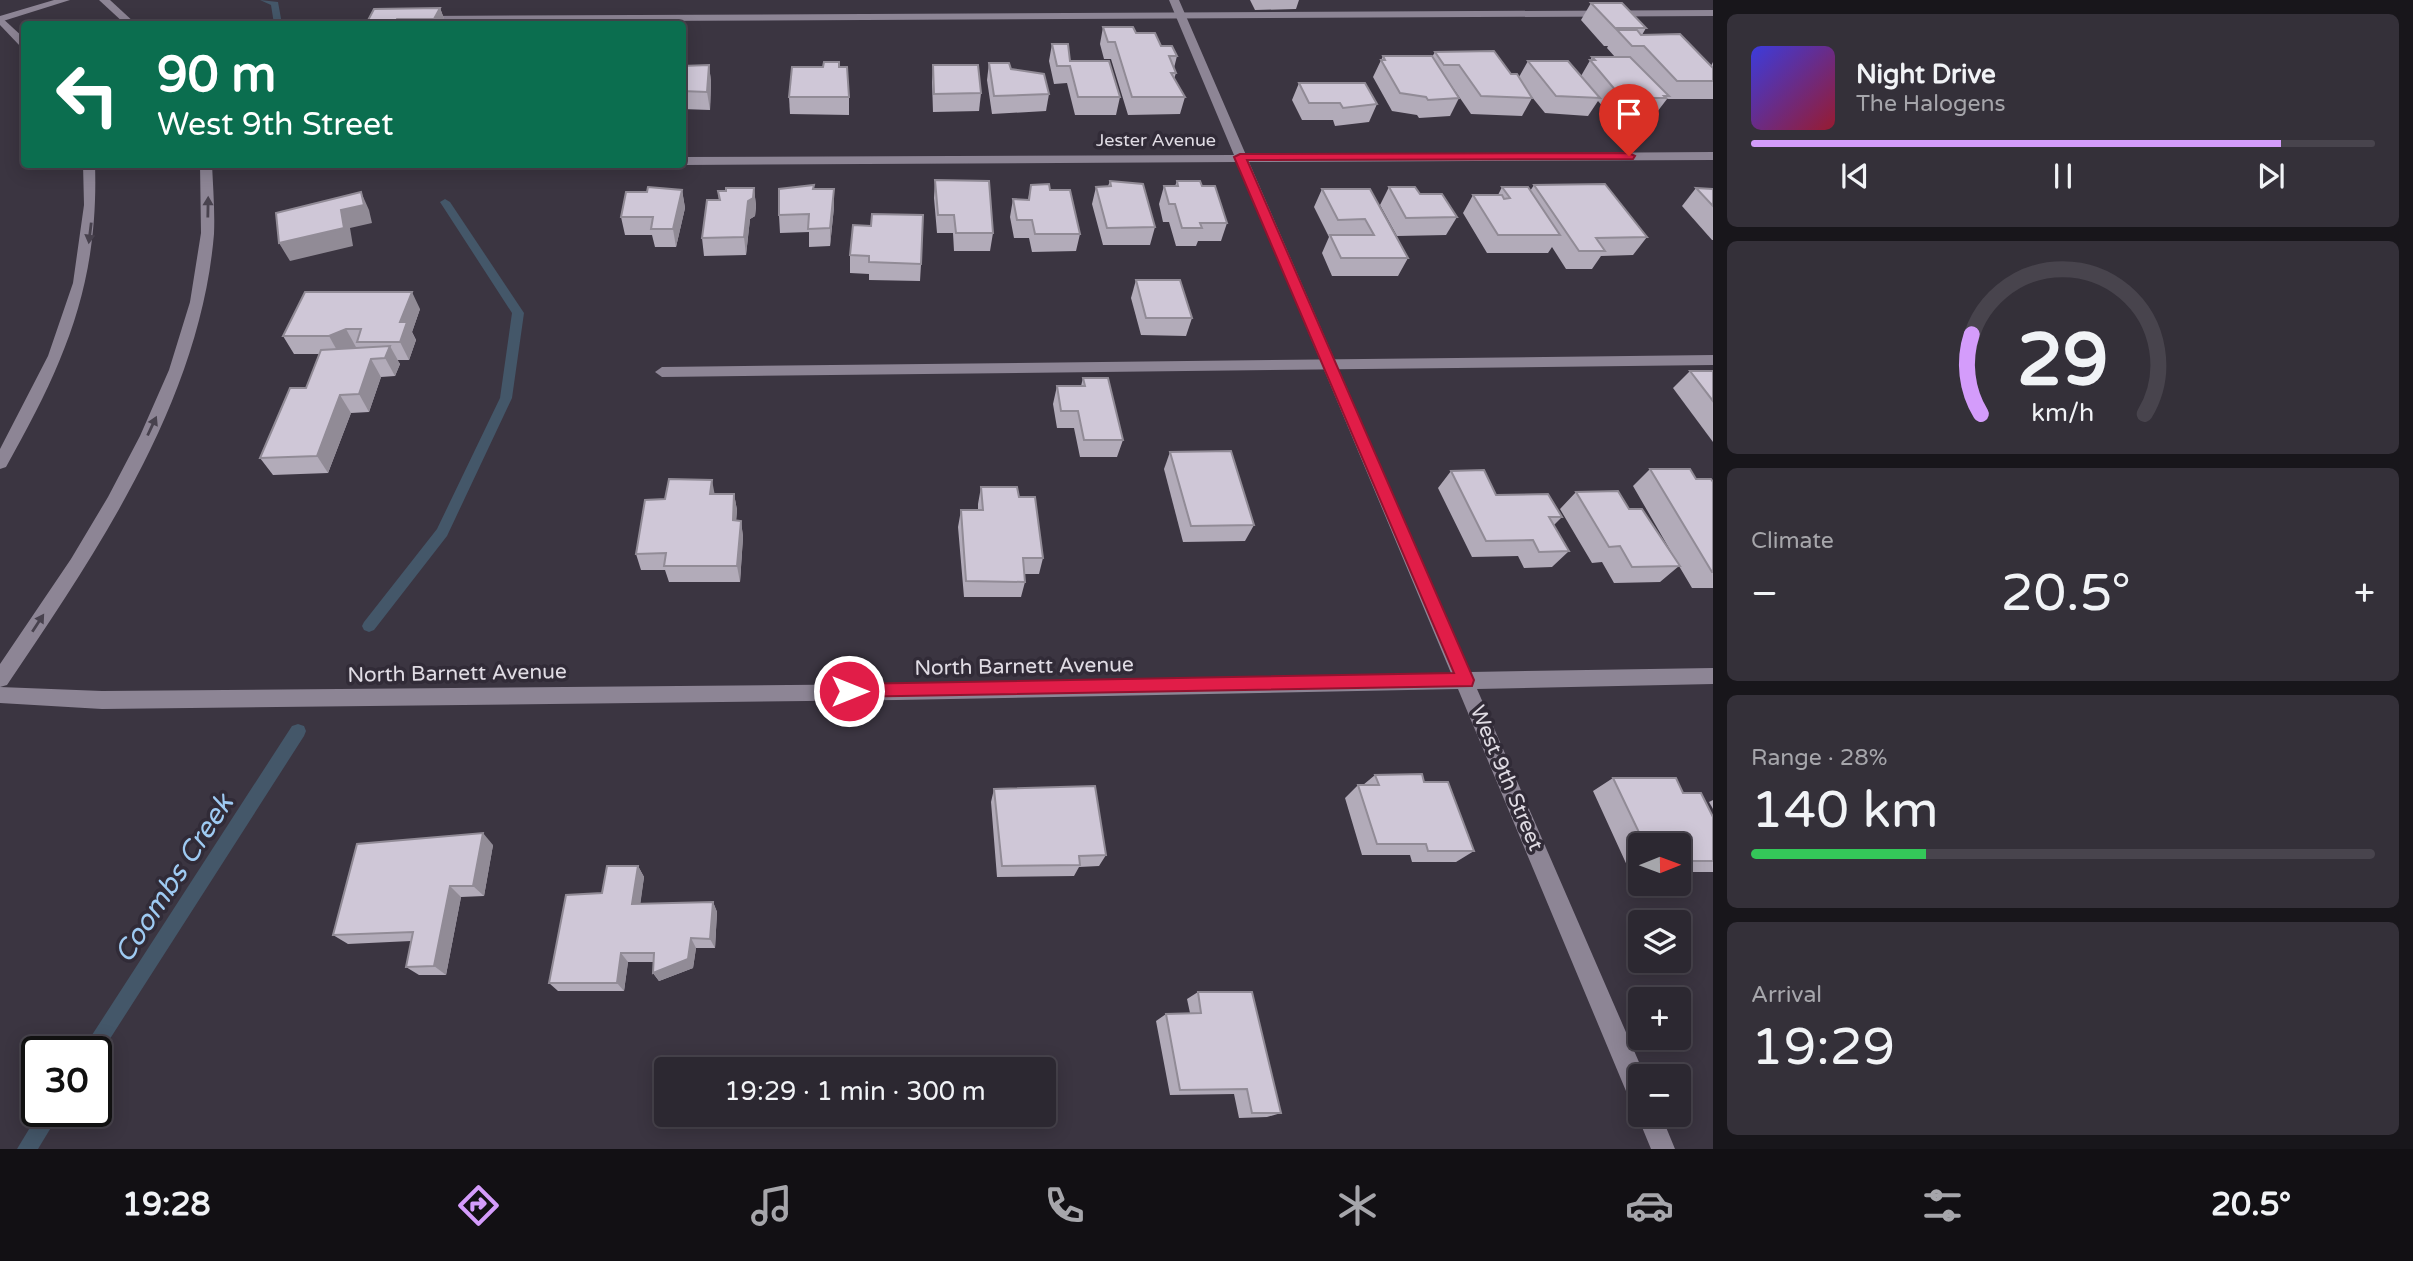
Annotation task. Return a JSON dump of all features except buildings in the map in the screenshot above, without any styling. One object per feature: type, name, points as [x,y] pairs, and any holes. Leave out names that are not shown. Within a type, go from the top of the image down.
[{"type":"street","points":[[21,41],[0,19],[65,0]]},
{"type":"street","points":[[104,0],[128,21]]},
{"type":"street","points":[[406,20],[1177,7],[1713,13]]},
{"type":"street","name":"West 9th Street","points":[[1177,7],[1628,1066]]},
{"type":"street","name":"Jester Avenue","points":[[686,161],[1713,156]]},
{"type":"street","points":[[0,463],[25,422],[65,335],[84,275],[92,213],[89,168]]},
{"type":"street","points":[[0,679],[111,505],[153,425],[197,301],[208,219],[206,168]]},
{"type":"street","points":[[662,372],[1713,360]]},
{"type":"street","name":"North Barnett Avenue","points":[[0,695],[102,700],[897,692],[1713,676]]},
{"type":"street","points":[[1654,1127],[1663,1149]]},
{"type":"waterway","name":"Coombs Creek","points":[[264,0],[275,4],[278,21]]},
{"type":"waterway","name":"Coombs Creek","points":[[369,626],[442,532],[506,398],[518,313],[445,202]]},
{"type":"waterway","name":"Coombs Creek","points":[[100,1036],[298,731]]},
{"type":"waterway","name":"Coombs Creek","points":[[27,1149],[41,1127]]},
{"type":"route","points":[[849,691],[1465,680],[1240,157],[1629,156]]}]
